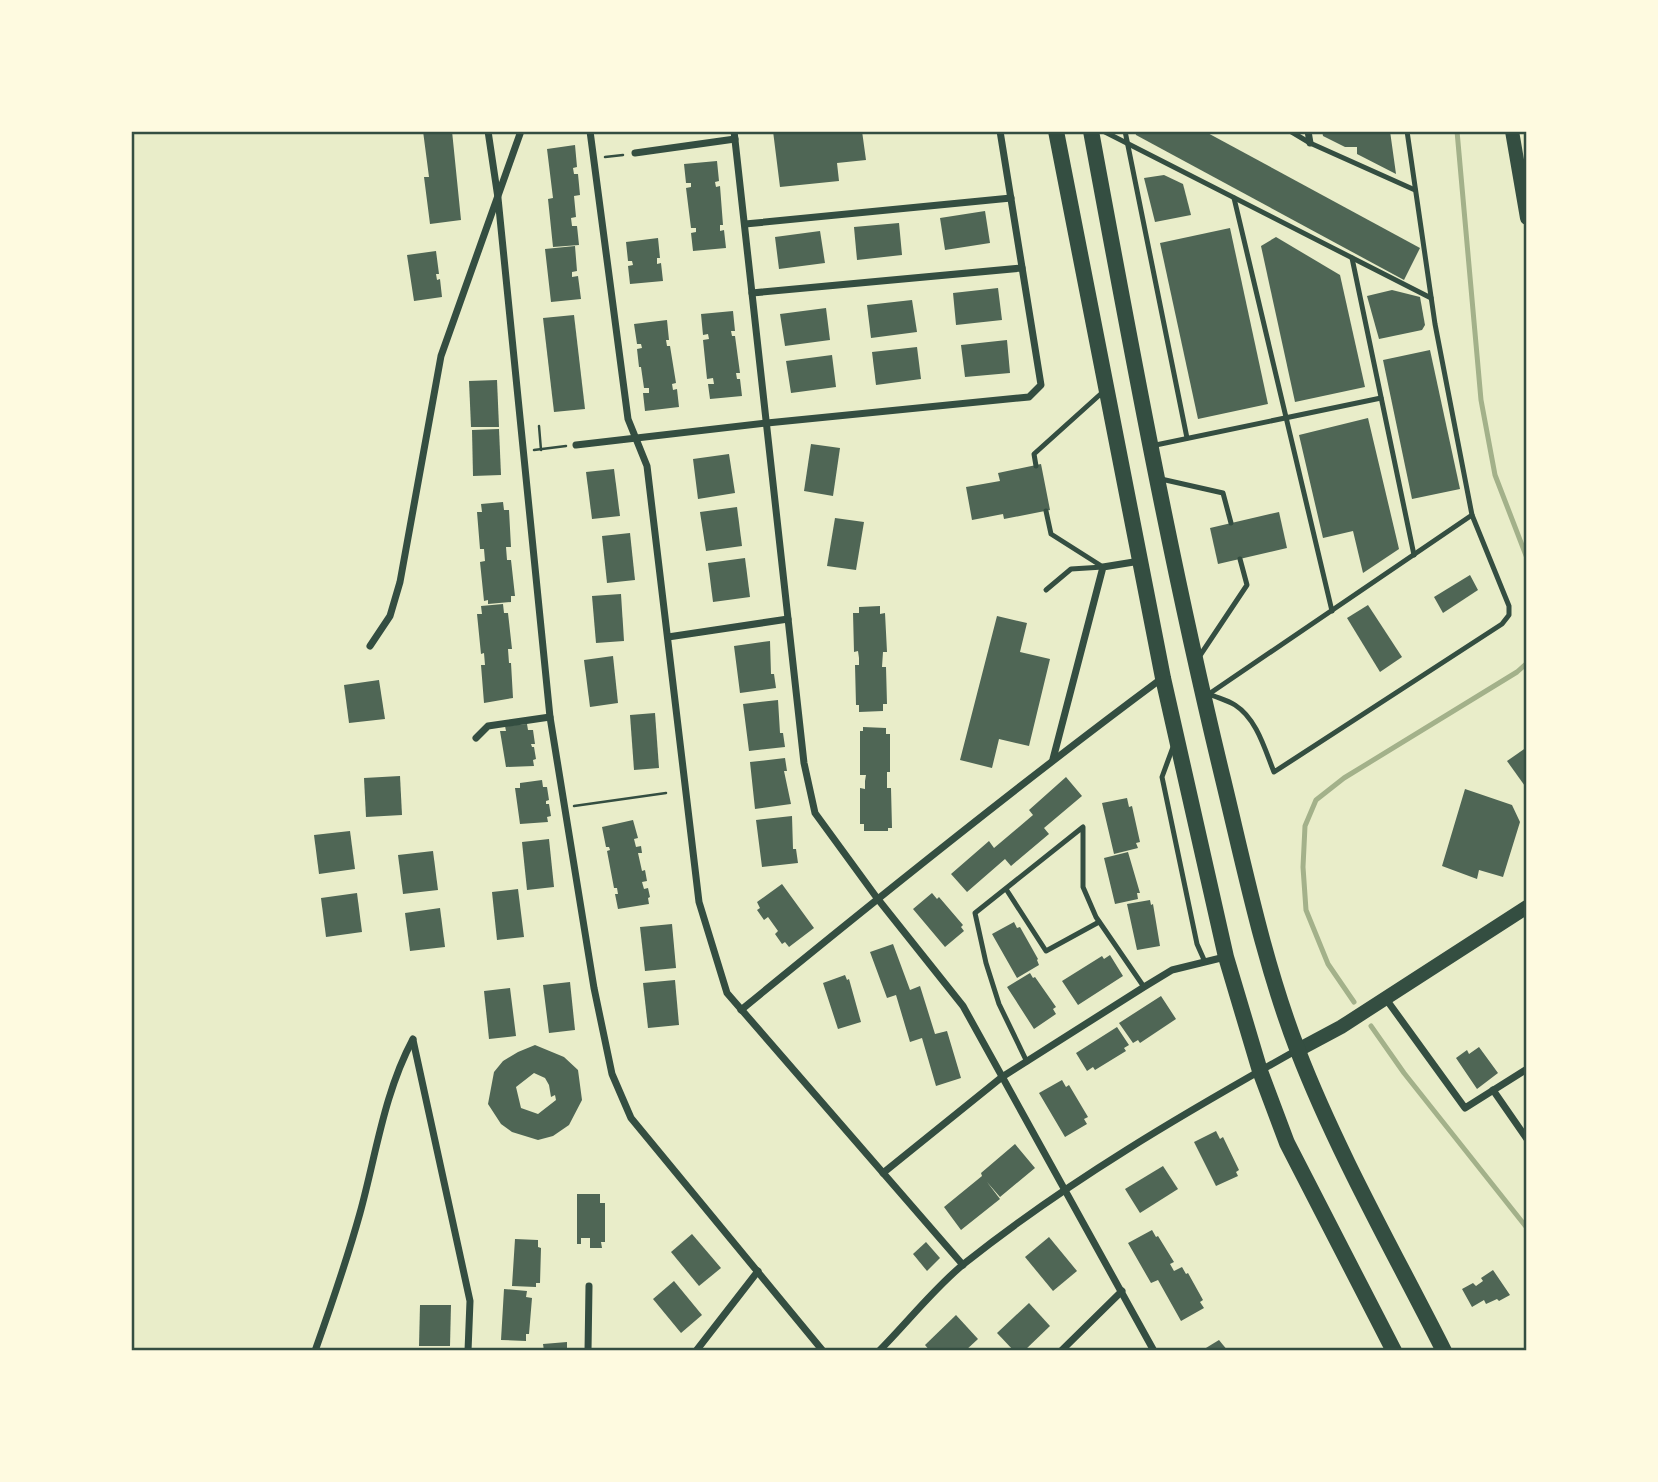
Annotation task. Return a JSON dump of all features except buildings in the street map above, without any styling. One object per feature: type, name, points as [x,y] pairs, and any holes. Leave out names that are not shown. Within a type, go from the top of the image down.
[{"type":"highway","points":[[1056,131],[1163,678],[1226,957],[1260,1070],[1287,1143],[1394,1351]]},
{"type":"highway","points":[[1091,131],[1149,446],[1196,663],[1263,942],[1298,1049],[1336,1138],[1444,1351]]},
{"type":"main road","points":[[1512,131],[1527,218]]},
{"type":"main road","points":[[1298,1049],[1341,1027],[1527,907]]},
{"type":"street","points":[[488,131],[498,198],[550,717],[593,988],[612,1074],[631,1118],[823,1351]]},
{"type":"street","points":[[370,646],[390,616],[400,582],[441,356],[522,131]]},
{"type":"street","points":[[590,131],[628,419],[647,466],[699,902],[727,993],[963,1265]]},
{"type":"street","points":[[576,445],[1029,397],[1036,393],[1041,385],[1000,131]]},
{"type":"street","points":[[1308,131],[1310,143]]},
{"type":"street","points":[[635,153],[735,135],[804,763],[815,813],[877,898],[963,1006],[1154,1351]]},
{"type":"street","points":[[745,224],[1011,198]]},
{"type":"street","points":[[752,293],[1022,268]]},
{"type":"street","points":[[1053,760],[1103,567],[1140,561]]},
{"type":"street","points":[[668,637],[788,619]]},
{"type":"street","points":[[741,1010],[877,898],[1163,678]]},
{"type":"street","points":[[476,738],[488,726],[550,717]]},
{"type":"street","points":[[883,1173],[1002,1077],[1144,987],[1172,970],[1226,957]]},
{"type":"street","points":[[1385,999],[1465,1108],[1527,1069]]},
{"type":"street","points":[[315,1351],[360,1213],[391,1087],[412,1039],[470,1301],[468,1351]]},
{"type":"street","points":[[879,1351],[963,1265],[1065,1189],[1225,1089],[1298,1049]]},
{"type":"street","points":[[1493,1090],[1527,1139]]},
{"type":"street","points":[[696,1351],[758,1271]]},
{"type":"street","points":[[588,1351],[589,1286]]},
{"type":"street","points":[[1061,1351],[1122,1292]]},
{"type":"lane","points":[[1103,131],[1431,298]]},
{"type":"lane","points":[[1125,131],[1188,438]]},
{"type":"lane","points":[[1290,131],[1310,143],[1415,190]]},
{"type":"lane","points":[[1206,696],[1236,706],[1247,716],[1256,729],[1274,772],[1502,624],[1509,615],[1509,606],[1472,515],[1431,298],[1407,131]]},
{"type":"lane","points":[[1234,198],[1332,611]]},
{"type":"lane","points":[[1353,258],[1414,555]]},
{"type":"lane","points":[[1036,466],[1034,454],[1106,389]]},
{"type":"lane","points":[[1149,446],[1381,398]]},
{"type":"lane","points":[[1156,477],[1223,493],[1231,523]]},
{"type":"lane","points":[[1046,511],[1051,534],[1103,567]]},
{"type":"lane","points":[[1206,696],[1472,515]]},
{"type":"lane","points":[[1196,663],[1247,585],[1240,559]]},
{"type":"lane","points":[[1046,590],[1071,569],[1103,567]]},
{"type":"lane","points":[[1177,737],[1163,777],[1197,944],[1205,962]]},
{"type":"lane","points":[[1027,1062],[999,1004],[986,963],[975,913],[1083,827],[1083,887],[1100,922],[1144,987]]},
{"type":"lane","points":[[1006,889],[1046,951],[1100,922]]},
{"type":"path","points":[[598,158],[635,153]]},
{"type":"path","points":[[539,426],[541,450]]},
{"type":"path","points":[[523,452],[576,445]]},
{"type":"path","points":[[564,807],[666,793]]},
{"type":"waterway","points":[[1457,131],[1481,400],[1495,475],[1527,558]]},
{"type":"waterway","points":[[1354,1002],[1328,964],[1306,910],[1303,867],[1305,826],[1316,800],[1344,778],[1517,672],[1527,663]]},
{"type":"waterway","points":[[1371,1026],[1404,1073],[1527,1228]]}]
